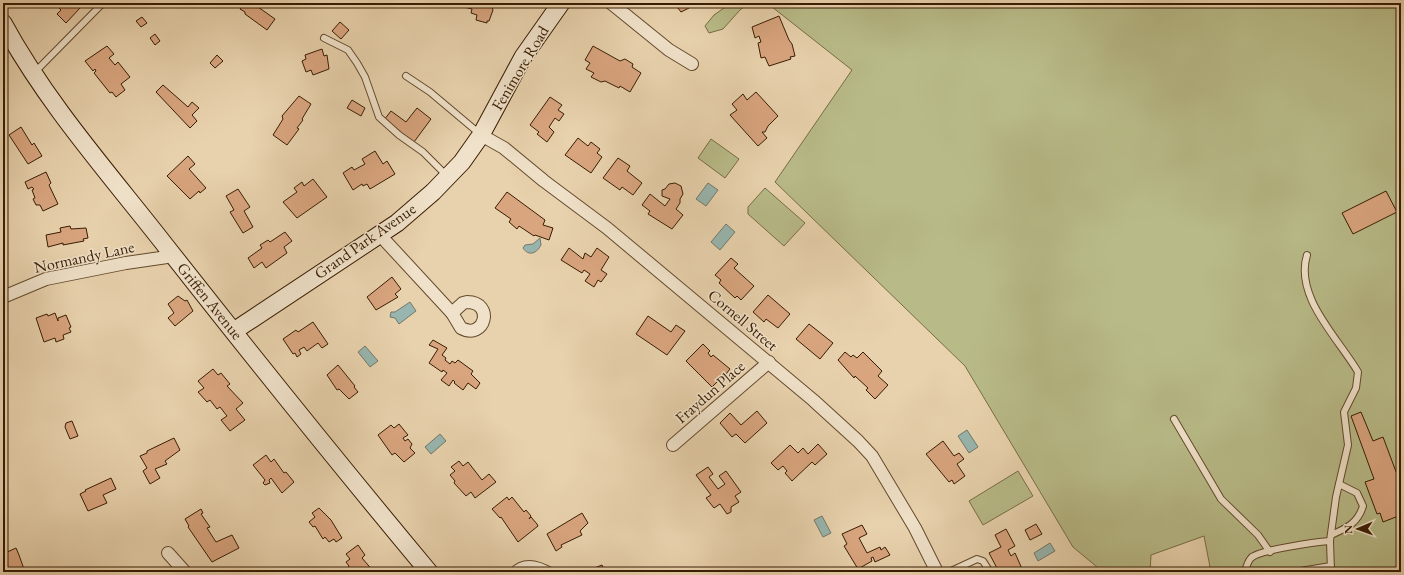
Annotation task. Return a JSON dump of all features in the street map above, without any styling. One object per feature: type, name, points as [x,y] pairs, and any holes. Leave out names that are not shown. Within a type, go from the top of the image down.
[{"type":"street","name":"Fenimore Road","points":[[481,135],[524,57],[561,3]]},
{"type":"street","points":[[612,3],[669,50],[692,64]]},
{"type":"street","name":"Griffen Avenue","points":[[3,23],[50,100],[429,572]]},
{"type":"street","name":"Grand Park Avenue","points":[[234,330],[397,223],[433,192],[462,162],[481,135]]},
{"type":"street","name":"Cornell Street","points":[[481,135],[504,148],[544,182],[607,228],[813,400],[872,456],[915,528],[937,572]]},
{"type":"street","points":[[379,234],[452,313]]},
{"type":"street","name":"Normandy Lane","points":[[3,297],[54,277],[126,263],[174,256]]},
{"type":"street","name":"Fraydun Place","points":[[673,446],[768,362]]},
{"type":"street","points":[[168,553],[185,572]]},
{"type":"lane","points":[[33,74],[103,3]]},
{"type":"lane","points":[[324,38],[348,50],[353,57],[365,78],[379,117],[399,135],[423,152],[447,176]]},
{"type":"lane","points":[[406,76],[430,92],[481,135]]},
{"type":"lane","points":[[1294,572],[1331,569],[1331,538],[1339,484],[1348,445],[1344,412],[1356,388],[1358,372],[1314,306],[1306,278],[1305,263],[1307,255]]},
{"type":"lane","points":[[1174,419],[1221,499],[1258,535],[1270,552]]},
{"type":"lane","points":[[1245,572],[1251,558],[1270,552],[1331,538],[1349,528],[1360,517],[1363,506],[1357,493],[1339,484]]},
{"type":"lane","points":[[949,572],[977,558],[983,561],[990,572]]},
{"type":"lane","points":[[512,572],[521,565],[530,563],[552,572]]},
{"type":"green space","points":[[731,3],[749,3],[740,10],[723,29],[709,33],[705,26],[714,15]]},
{"type":"green space","points":[[767,3],[1401,3],[1401,572],[1211,572],[1204,536],[1151,555],[1150,572],[1103,572],[1073,547],[965,366],[775,182],[852,70]]},
{"type":"green space","points":[[711,139],[739,159],[725,178],[698,158]]},
{"type":"green space","points":[[765,188],[805,223],[784,246],[748,214],[748,207]]},
{"type":"green space","points":[[1018,471],[1033,496],[983,525],[969,501]]},
{"type":"water","points":[[708,183],[718,190],[706,206],[696,199]]},
{"type":"water","points":[[726,224],[735,232],[720,250],[711,242]]},
{"type":"water","points":[[540,238],[541,245],[535,252],[530,253],[525,251],[523,248],[525,245],[533,244]]},
{"type":"water","points":[[410,302],[416,311],[399,324],[395,318],[390,317],[391,312],[395,312]]},
{"type":"water","points":[[365,346],[378,361],[370,367],[358,352]]},
{"type":"water","points":[[967,430],[978,447],[969,453],[958,436]]},
{"type":"water","points":[[440,434],[446,441],[431,454],[425,447]]},
{"type":"water","points":[[822,516],[831,533],[823,537],[814,520]]},
{"type":"water","points":[[1050,543],[1055,551],[1038,561],[1034,553]]},
{"type":"building","points":[[54,3],[75,3],[80,8],[66,23],[57,14],[61,10]]},
{"type":"building","points":[[244,3],[248,5],[250,3],[261,3],[258,7],[275,19],[267,30],[240,9]]},
{"type":"building","points":[[483,3],[492,7],[493,10],[487,23],[476,20],[477,15],[471,13],[472,9],[451,4]]},
{"type":"building","points":[[674,3],[691,3],[688,6],[689,8],[681,12]]},
{"type":"building","points":[[779,16],[792,44],[795,56],[790,57],[791,59],[769,66],[765,57],[761,58],[758,43],[761,42],[759,36],[755,38],[752,27]]},
{"type":"building","points":[[142,17],[147,23],[141,27],[136,21]]},
{"type":"building","points":[[340,22],[349,30],[341,39],[332,31]]},
{"type":"building","points":[[155,34],[160,41],[155,45],[150,38]]},
{"type":"building","points":[[107,46],[114,54],[109,58],[115,65],[118,62],[130,77],[121,84],[125,90],[116,97],[112,92],[110,93],[94,73],[96,71],[95,69],[93,71],[85,61]]},
{"type":"building","points":[[593,46],[620,61],[625,59],[633,64],[632,67],[641,73],[630,92],[620,86],[619,88],[605,81],[601,82],[591,77],[594,73],[586,69],[590,63],[585,60]]},
{"type":"building","points":[[322,49],[324,56],[327,55],[329,69],[313,75],[311,70],[306,72],[302,61],[306,59],[305,55]]},
{"type":"building","points":[[217,55],[223,61],[215,68],[210,63]]},
{"type":"building","points":[[163,85],[188,107],[192,102],[199,108],[192,115],[197,121],[190,128],[156,92]]},
{"type":"building","points":[[756,92],[778,116],[768,126],[765,132],[762,132],[767,138],[758,146],[730,115],[737,110],[732,104],[743,94],[747,100]]},
{"type":"building","points":[[299,96],[311,104],[297,128],[299,129],[287,145],[273,135],[283,119],[282,116]]},
{"type":"building","points":[[550,97],[562,105],[558,110],[564,114],[559,121],[555,118],[549,127],[554,132],[547,142],[537,134],[539,132],[530,125]]},
{"type":"building","points":[[352,100],[365,108],[361,116],[347,108]]},
{"type":"building","points":[[417,108],[431,119],[414,142],[384,120],[391,111],[406,122]]},
{"type":"building","points":[[21,127],[32,145],[34,143],[42,156],[28,164],[9,135]]},
{"type":"building","points":[[578,138],[588,146],[591,142],[600,149],[597,153],[602,157],[591,173],[565,155]]},
{"type":"building","points":[[375,151],[383,164],[387,161],[395,174],[370,189],[367,184],[363,186],[362,184],[353,190],[343,173],[352,167],[354,170],[365,164],[362,159]]},
{"type":"building","points":[[188,156],[195,164],[189,169],[206,188],[200,193],[199,191],[190,199],[167,176]]},
{"type":"building","points":[[618,158],[630,166],[627,171],[642,183],[633,195],[622,187],[620,190],[603,178]]},
{"type":"building","points":[[46,172],[51,183],[49,185],[58,204],[43,211],[40,205],[36,205],[33,199],[35,198],[32,190],[34,189],[32,187],[28,189],[25,182]]},
{"type":"building","points":[[313,179],[327,197],[297,218],[283,202],[297,192],[294,188],[302,182],[304,186]]},
{"type":"building","points":[[675,183],[681,186],[683,194],[676,209],[683,215],[672,229],[648,214],[650,211],[642,205],[650,194],[665,206],[670,199],[662,196],[662,190],[669,184]]},
{"type":"building","points":[[238,189],[250,207],[244,211],[253,227],[243,233],[230,212],[234,210],[226,196]]},
{"type":"building","points":[[1386,191],[1397,212],[1353,234],[1342,213]]},
{"type":"building","points":[[507,192],[545,220],[543,225],[553,228],[549,240],[535,235],[534,236],[519,226],[517,229],[509,222],[511,219],[495,208]]},
{"type":"building","points":[[70,226],[71,229],[86,228],[88,238],[83,239],[84,241],[63,245],[63,243],[48,247],[46,235],[61,232],[60,228]]},
{"type":"building","points":[[285,232],[292,241],[284,247],[287,253],[266,268],[262,262],[254,268],[248,258],[262,248],[260,245],[268,240],[270,242]]},
{"type":"building","points":[[569,248],[583,259],[585,253],[591,257],[597,248],[609,257],[601,270],[607,274],[601,282],[598,280],[594,287],[585,281],[590,274],[584,270],[582,273],[561,260]]},
{"type":"building","points":[[731,258],[738,264],[734,268],[754,286],[741,300],[737,296],[735,298],[719,283],[721,280],[715,275]]},
{"type":"building","points":[[392,277],[401,289],[395,294],[398,297],[376,310],[367,297]]},
{"type":"building","points":[[768,295],[790,314],[778,328],[766,319],[764,322],[753,312]]},
{"type":"building","points":[[178,296],[185,301],[187,300],[193,311],[175,326],[168,318],[174,313],[168,304]]},
{"type":"building","points":[[55,313],[58,321],[58,318],[66,315],[71,327],[69,328],[71,332],[63,335],[64,339],[56,342],[55,338],[44,342],[36,318]]},
{"type":"building","points":[[648,316],[671,332],[676,325],[685,331],[667,355],[636,334]]},
{"type":"building","points":[[313,322],[328,344],[322,348],[318,343],[307,351],[304,347],[299,350],[301,354],[297,357],[295,353],[293,354],[283,339],[296,330],[298,332]]},
{"type":"building","points":[[809,324],[833,343],[820,359],[796,339]]},
{"type":"building","points":[[433,340],[447,348],[442,355],[450,364],[452,361],[455,363],[458,360],[473,371],[471,374],[480,383],[476,389],[468,383],[463,390],[454,383],[455,382],[453,380],[449,386],[441,380],[447,373],[443,370],[442,372],[429,363],[438,349],[429,345]]},
{"type":"building","points":[[703,344],[710,351],[708,353],[711,357],[713,355],[730,369],[722,379],[721,378],[712,387],[686,361]]},
{"type":"building","points":[[845,352],[851,357],[853,355],[857,358],[863,352],[882,371],[878,376],[888,385],[875,399],[866,390],[868,388],[855,376],[854,378],[838,360]]},
{"type":"building","points":[[338,365],[358,392],[349,399],[339,389],[337,390],[327,375]]},
{"type":"building","points":[[213,369],[218,375],[221,373],[230,384],[227,386],[243,403],[236,409],[245,420],[230,431],[221,420],[227,416],[220,407],[217,409],[210,400],[207,402],[198,392],[204,388],[198,381]]},
{"type":"building","points":[[757,411],[767,423],[745,443],[736,434],[732,437],[720,423],[730,413],[741,425]]},
{"type":"building","points":[[1361,412],[1373,441],[1383,437],[1401,485],[1401,515],[1383,522],[1380,513],[1377,514],[1365,482],[1374,479],[1351,416]]},
{"type":"building","points":[[72,421],[78,436],[70,439],[65,427],[66,423]]},
{"type":"building","points":[[399,424],[408,435],[403,438],[405,441],[408,439],[412,444],[410,448],[415,453],[404,462],[395,453],[392,455],[378,435],[391,425],[394,428]]},
{"type":"building","points":[[174,438],[180,450],[165,461],[167,464],[155,469],[160,478],[150,484],[143,471],[147,468],[140,456]]},
{"type":"building","points":[[943,441],[954,456],[959,453],[964,459],[957,464],[965,476],[954,484],[952,480],[949,482],[926,454]]},
{"type":"building","points":[[818,444],[827,454],[815,465],[812,462],[792,481],[785,473],[787,471],[783,466],[778,470],[771,463],[790,445],[798,453],[803,448],[808,454]]},
{"type":"building","points":[[266,455],[271,462],[274,459],[284,473],[286,472],[294,482],[282,493],[271,478],[269,480],[270,483],[265,485],[263,483],[265,480],[253,465]]},
{"type":"building","points":[[459,461],[463,466],[468,462],[482,480],[489,474],[496,482],[475,498],[471,492],[466,496],[454,483],[455,481],[450,475],[455,471],[451,467]]},
{"type":"building","points":[[708,467],[713,474],[709,477],[718,489],[725,484],[719,476],[726,471],[741,492],[735,496],[739,502],[731,507],[731,512],[727,514],[720,504],[714,508],[706,498],[711,495],[696,475]]},
{"type":"building","points":[[111,478],[116,489],[103,495],[107,503],[88,511],[80,494],[86,491],[85,490]]},
{"type":"building","points":[[507,497],[509,500],[512,497],[524,512],[526,510],[531,516],[529,519],[531,517],[538,526],[518,542],[501,517],[500,518],[492,509]]},
{"type":"building","points":[[319,508],[331,520],[342,538],[336,542],[334,539],[329,542],[325,537],[323,539],[315,526],[313,527],[309,522],[315,517],[312,513]]},
{"type":"building","points":[[201,509],[203,513],[201,514],[210,527],[207,528],[216,542],[232,535],[239,548],[212,562],[188,527],[189,526],[185,519]]},
{"type":"building","points":[[582,513],[588,523],[580,531],[582,535],[561,545],[562,547],[556,551],[547,534]]},
{"type":"building","points":[[1036,524],[1042,534],[1030,540],[1025,530]]},
{"type":"building","points":[[862,525],[867,534],[859,538],[867,553],[880,547],[881,550],[885,547],[890,555],[875,562],[873,557],[871,558],[872,561],[858,569],[844,546],[847,544],[842,534]]},
{"type":"building","points":[[1006,529],[1015,546],[1008,550],[1011,556],[1015,553],[1023,571],[1025,572],[999,572],[989,553],[1001,547],[995,535]]},
{"type":"building","points":[[358,545],[365,555],[362,558],[374,572],[345,572],[349,566],[346,562],[350,559],[346,554]]},
{"type":"building","points":[[16,548],[25,572],[9,572],[3,558],[3,554]]},
{"type":"building","points":[[602,565],[605,572],[593,572],[592,569]]}]
